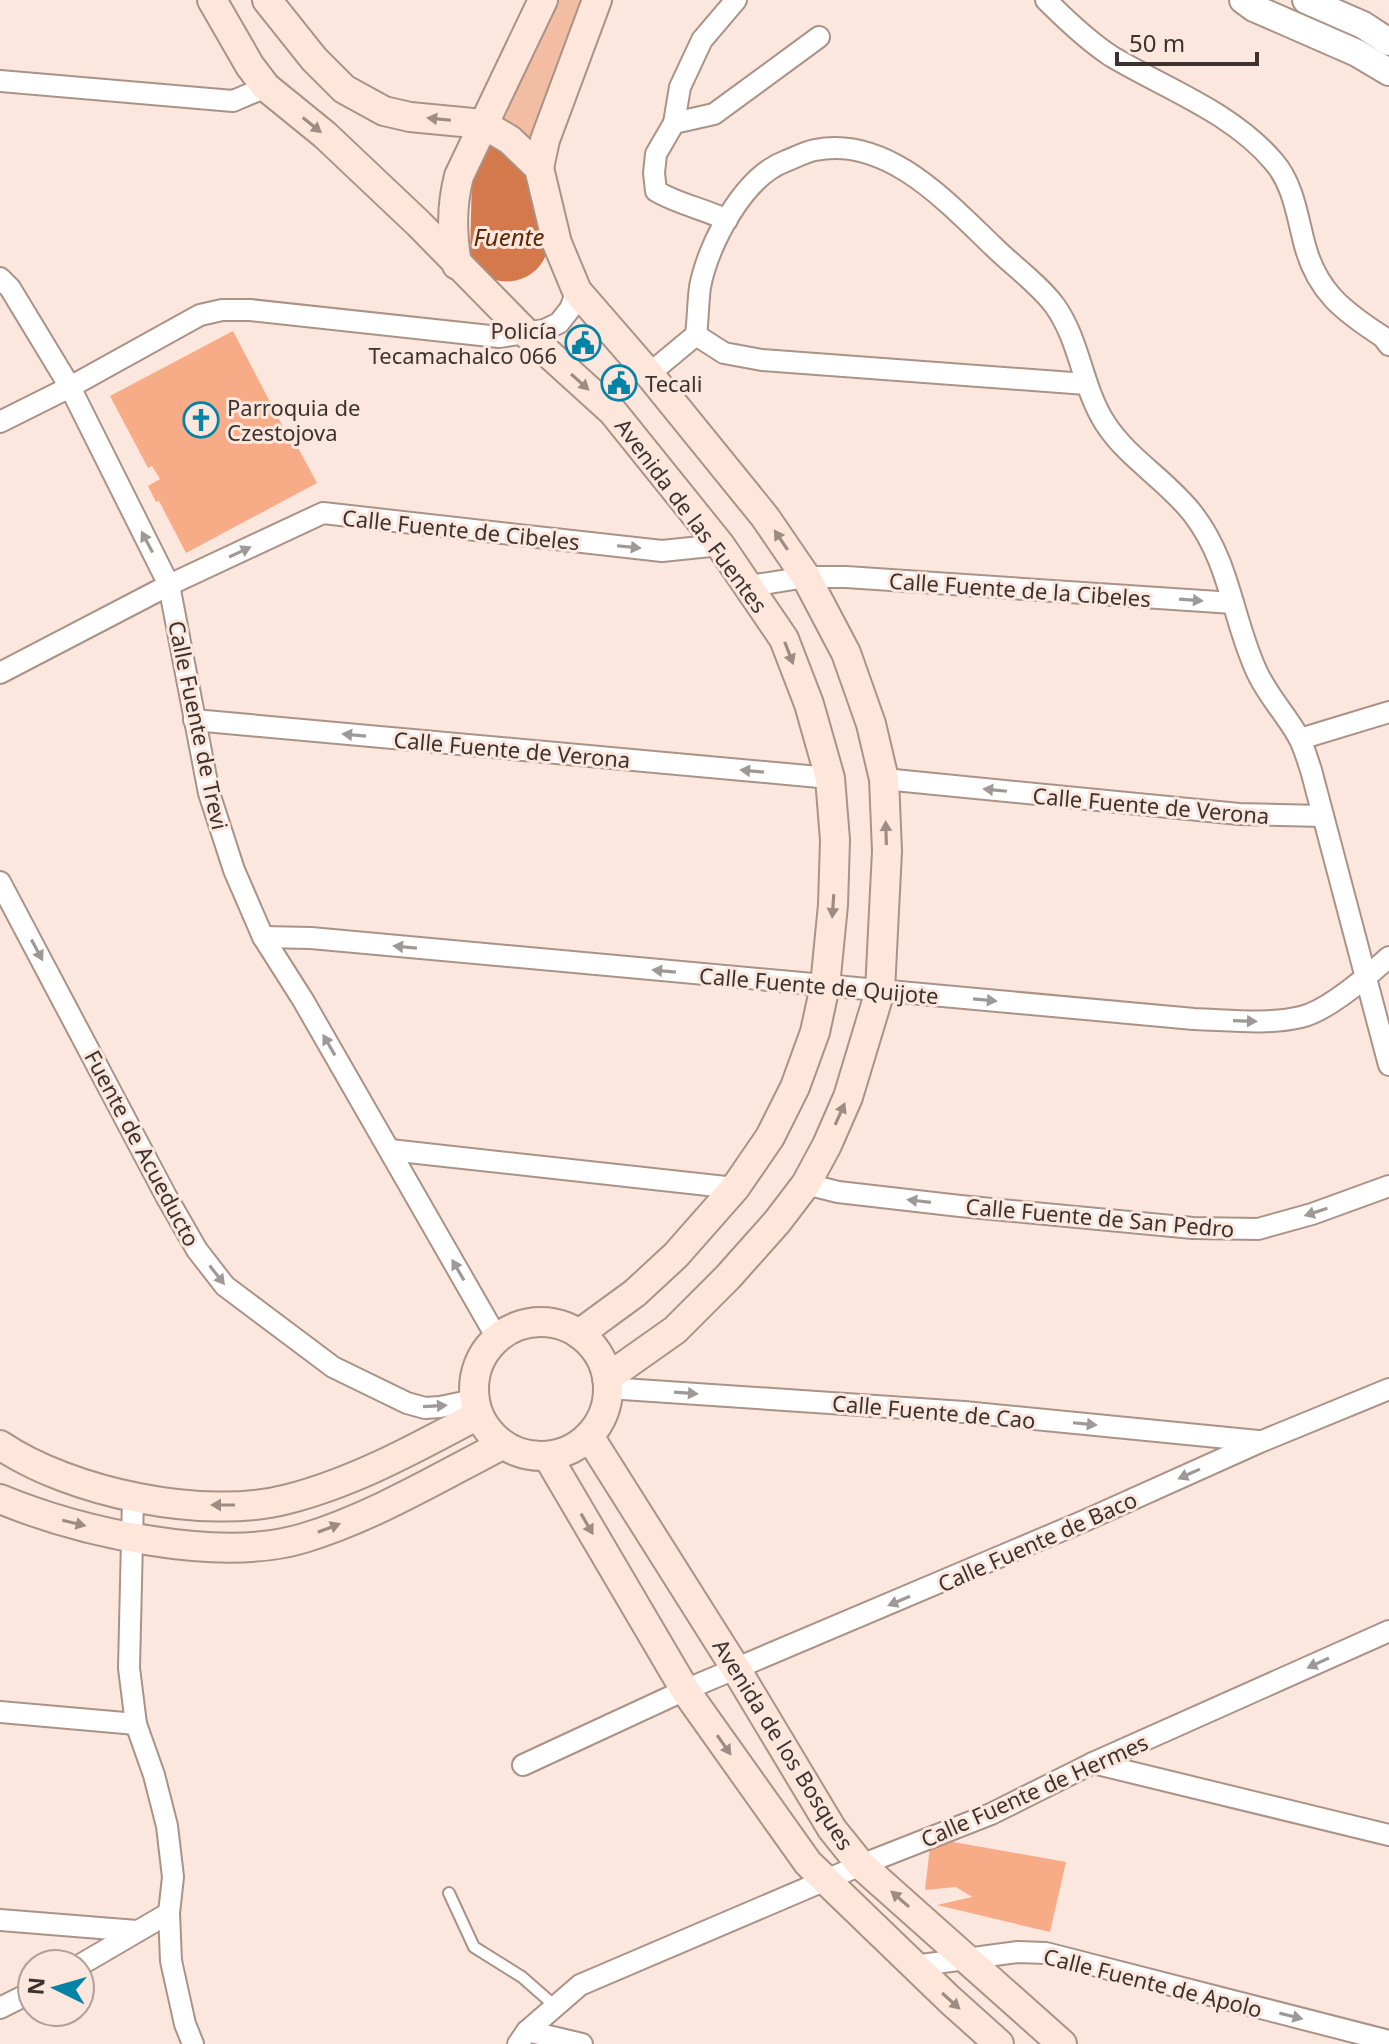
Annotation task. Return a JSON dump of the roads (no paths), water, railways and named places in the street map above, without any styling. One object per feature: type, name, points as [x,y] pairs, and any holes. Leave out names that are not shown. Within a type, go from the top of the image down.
[{"type":"main road","name":"Avenida de las Fuentes","points":[[212,0],[250,66],[266,87],[325,135],[419,224],[527,334],[613,412],[720,545],[784,639],[809,704],[830,778],[835,853],[825,986],[815,1032],[795,1087],[770,1137],[735,1188],[676,1255],[635,1293],[579,1334]]},
{"type":"main road","points":[[267,0],[314,59],[344,89],[384,111],[410,117],[483,124],[510,140],[539,168]]},
{"type":"main road","points":[[457,265],[452,228],[454,198],[467,155],[543,0]]},
{"type":"main road","points":[[597,0],[545,140],[539,168],[557,243],[577,291],[765,517],[806,577],[846,653],[871,724],[884,779],[887,851],[880,991],[848,1097],[827,1145],[806,1184],[728,1277],[675,1330],[608,1383]]},
{"type":"main road","points":[[529,1323],[555,1324],[579,1334],[593,1346],[602,1361],[608,1383],[606,1406],[600,1422],[589,1436],[570,1450],[548,1457],[524,1455],[502,1445],[488,1432],[476,1408],[474,1383],[478,1366],[497,1338],[512,1328],[529,1323]]},
{"type":"main road","points":[[0,1445],[46,1470],[133,1498],[201,1505],[246,1505],[287,1500],[372,1469],[476,1408]]},
{"type":"main road","name":"Avenida de los Bosques","points":[[589,1436],[736,1669],[832,1829],[861,1865],[1062,2044]]},
{"type":"main road","points":[[0,1499],[41,1516],[132,1537],[242,1547],[301,1539],[354,1519],[502,1445]]},
{"type":"main road","name":"Avenida de los Bosques","points":[[548,1457],[685,1690],[808,1863],[999,2044]]},
{"type":"street","points":[[727,220],[656,191],[654,173],[656,154],[674,123],[680,87],[702,40],[736,0]]},
{"type":"street","points":[[1046,0],[1109,54],[1227,120],[1276,163],[1293,197],[1305,247],[1320,283],[1336,305],[1383,337],[1389,345]]},
{"type":"street","points":[[1243,0],[1254,8],[1357,53],[1389,72]]},
{"type":"street","points":[[1306,0],[1363,25],[1389,42]]},
{"type":"street","points":[[674,123],[714,114],[819,37]]},
{"type":"street","points":[[0,81],[233,101],[266,87]]},
{"type":"street","points":[[649,374],[696,335],[701,285],[715,243],[748,188],[780,163],[816,150],[850,149],[881,158],[914,176],[953,207],[1054,306],[1069,333],[1086,384],[1104,422],[1121,444],[1171,489],[1201,526],[1220,559],[1254,666],[1266,691],[1300,739],[1389,1065]]},
{"type":"street","name":"Calle Fuente de Trevi","points":[[3,284],[70,387],[169,585],[209,793],[234,870],[263,937],[303,1000],[497,1338]]},
{"type":"street","points":[[0,422],[200,315],[222,310],[250,310],[481,336],[527,334],[559,323],[570,309],[577,291]]},
{"type":"street","points":[[696,335],[724,353],[762,360],[1086,384]]},
{"type":"street","name":"Calle Fuente de Cibeles","points":[[0,673],[169,585],[323,513],[662,551],[720,545]]},
{"type":"street","name":"Calle Fuente de la Cibeles","points":[[750,586],[806,577],[846,577],[1233,603]]},
{"type":"street","points":[[1300,739],[1389,712]]},
{"type":"street","name":"Calle Fuente de Verona","points":[[194,720],[830,778]]},
{"type":"street","name":"Calle Fuente de Verona","points":[[884,779],[1239,814],[1323,816]]},
{"type":"street","name":"Fuente de Acueducto","points":[[0,882],[166,1196],[197,1250],[225,1286],[333,1367],[407,1403],[425,1408],[476,1408]]},
{"type":"street","name":"Calle Fuente de Quijote","points":[[263,937],[311,938],[1194,1019],[1266,1021],[1304,1017],[1365,979],[1389,957]]},
{"type":"street","points":[[390,1150],[735,1188]]},
{"type":"street","name":"Calle Fuente de San Pedro","points":[[806,1184],[838,1192],[960,1206],[1193,1228],[1258,1229],[1312,1214],[1389,1186]]},
{"type":"street","name":"Calle Fuente de Cao","points":[[608,1383],[964,1412],[1260,1442]]},
{"type":"street","name":"Calle Fuente de Baco","points":[[523,1765],[685,1690],[1056,1534],[1260,1442],[1389,1389]]},
{"type":"street","points":[[133,1498],[129,1668],[136,1724],[167,1826],[173,1877],[169,1913],[171,1961],[185,2024],[193,2044]]},
{"type":"street","name":"Calle Fuente de Hermes","points":[[522,2038],[580,1985],[861,1865],[991,1814],[1093,1763],[1389,1631]]},
{"type":"street","points":[[0,1712],[136,1724]]},
{"type":"street","points":[[1093,1763],[1389,1835]]},
{"type":"street","points":[[96,1955],[169,1913]]},
{"type":"street","points":[[0,1920],[137,1931]]},
{"type":"street","name":"Calle Fuente de Apolo","points":[[914,1966],[1018,1952],[1046,1953],[1389,2041]]},
{"type":"street","points":[[522,2038],[582,2044]]},
{"type":"lane","points":[[449,1893],[474,1947],[522,1977],[555,2006]]},
{"type":"water","name":"Fuente","points":[[491,130],[539,171],[545,209],[548,246],[544,260],[536,270],[513,281],[488,277],[477,269],[470,256],[472,178]]},
{"type":"place","name":"Policía Tecamachalco 066","points":[[583,343]]},
{"type":"place","name":"Tecali","points":[[619,383]]},
{"type":"place","name":"Parroquia de Czestojova","points":[[201,420]]}]
